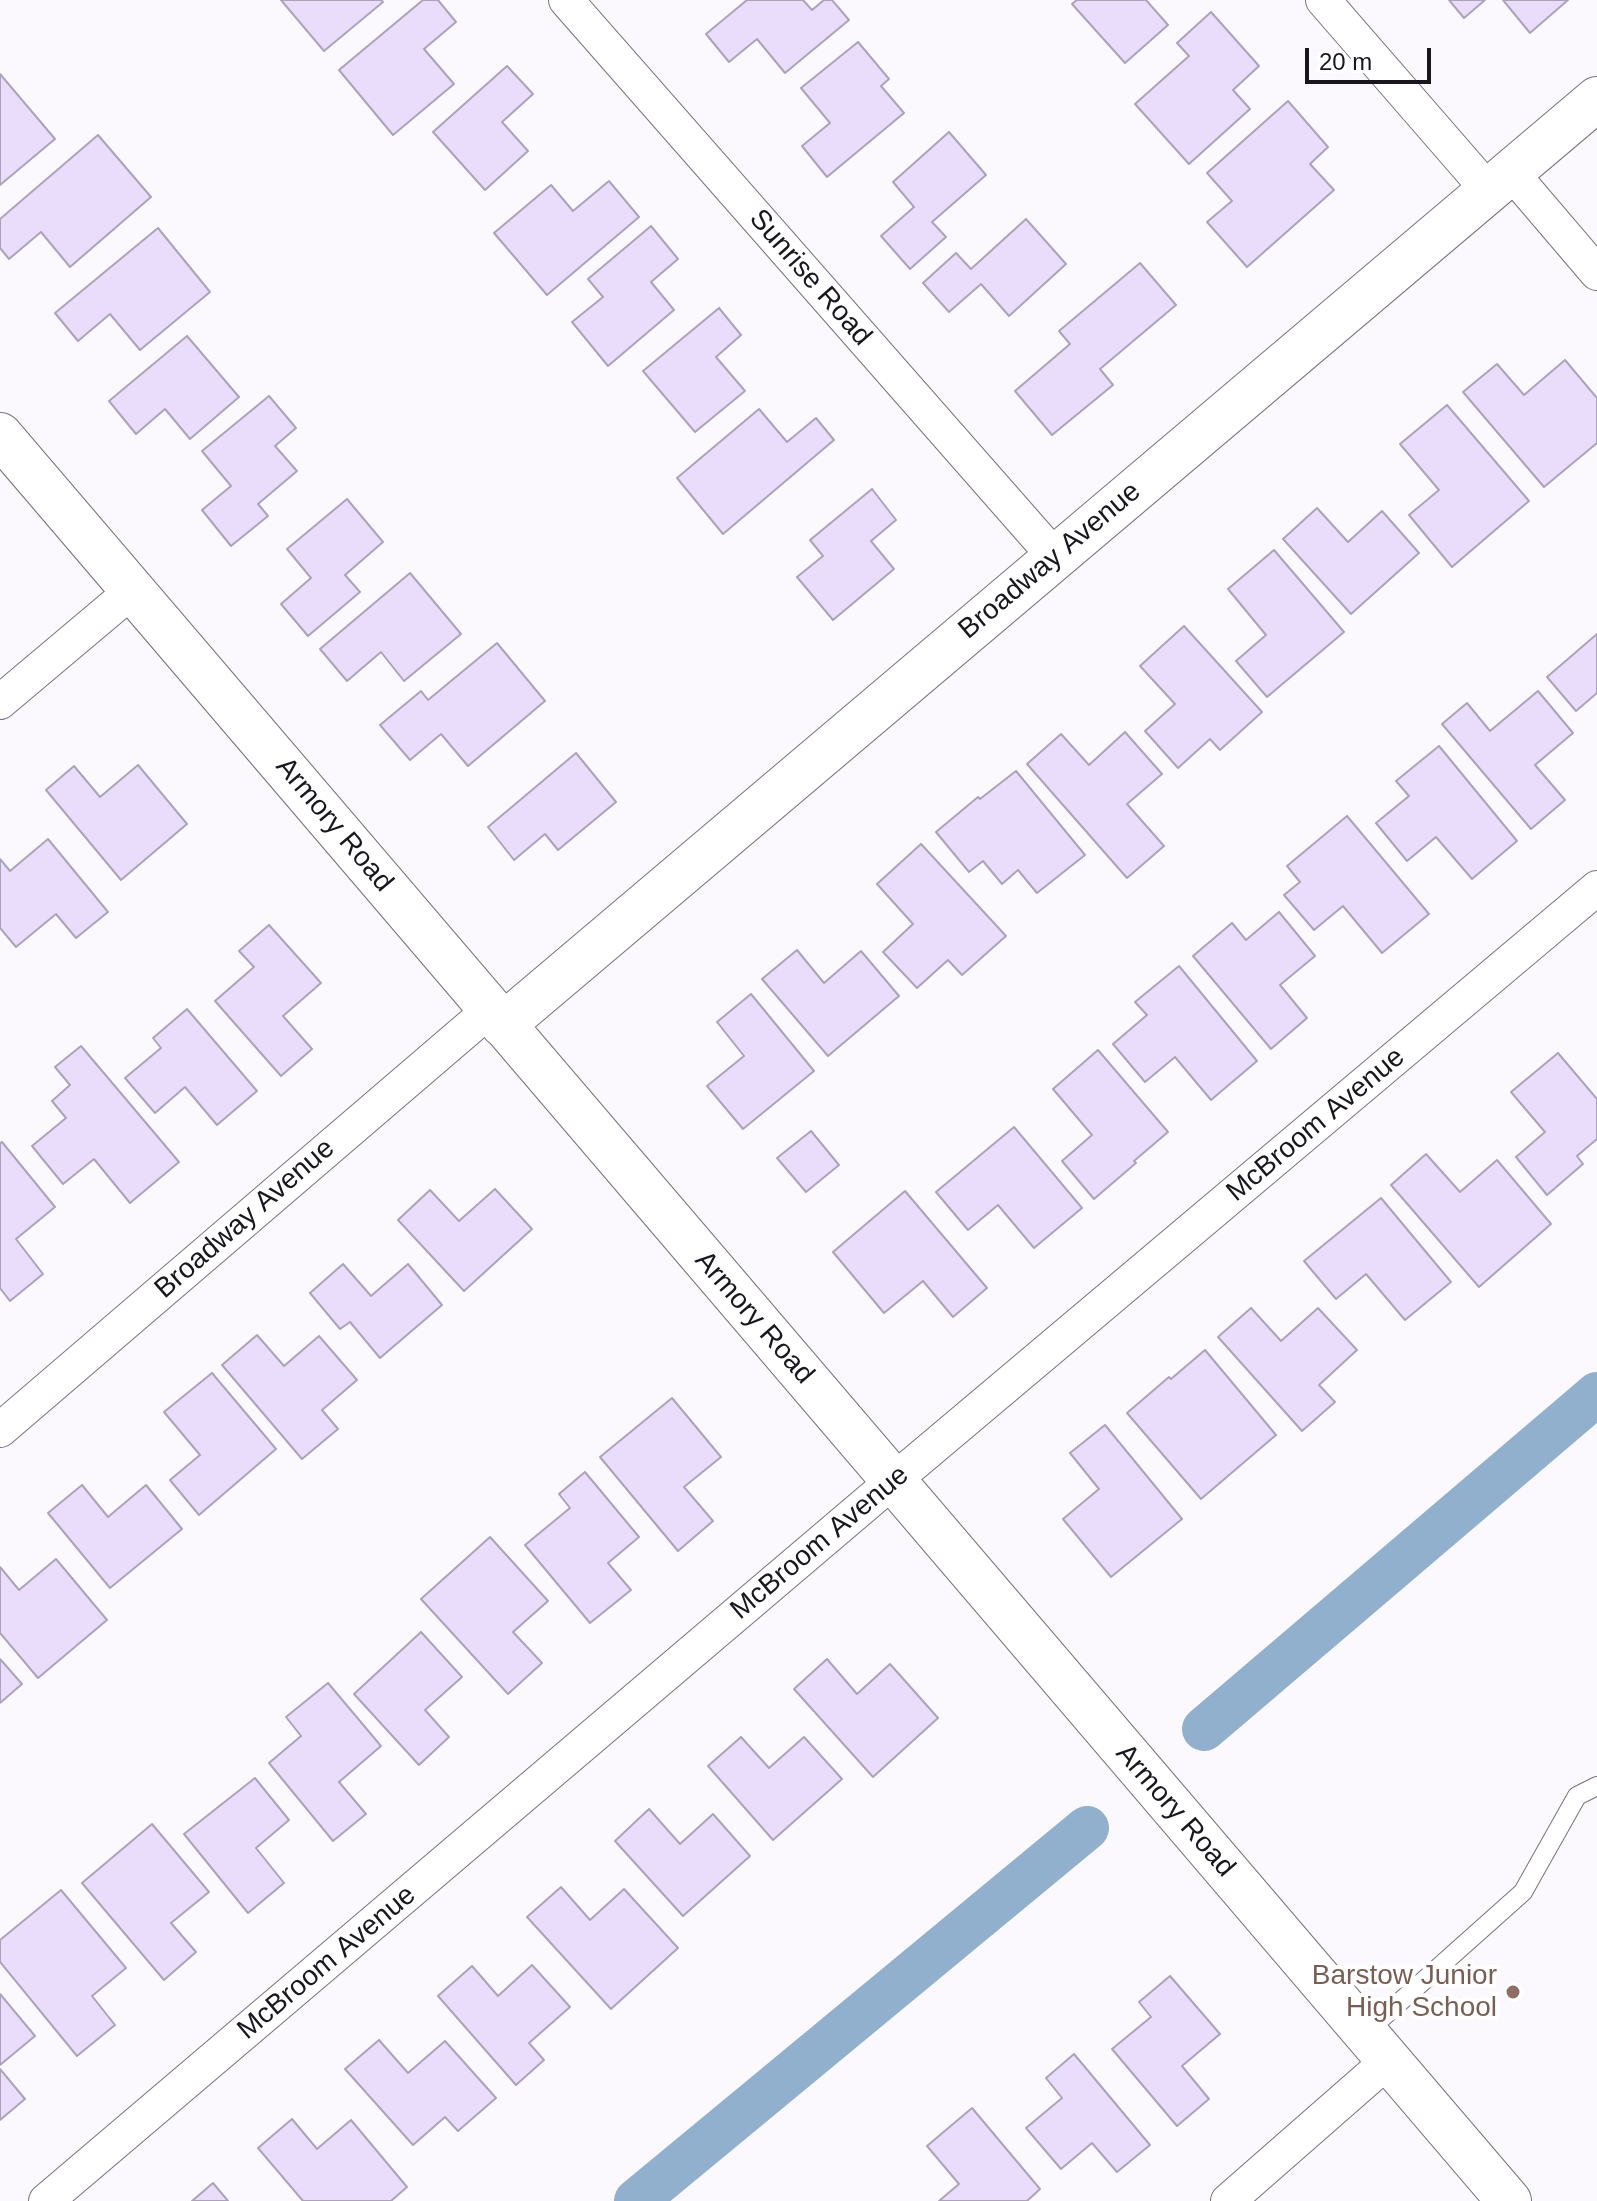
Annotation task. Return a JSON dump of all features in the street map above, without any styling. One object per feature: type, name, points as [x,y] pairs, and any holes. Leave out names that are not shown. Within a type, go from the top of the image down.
[{"type":"main road","name":"Broadway Avenue","points":[[497,1017],[1055,557],[1597,99]]},
{"type":"main road","name":"Armory Road","points":[[0,435],[1509,2201]]},
{"type":"street","name":"Sunrise Road","points":[[566,0],[1055,557]]},
{"type":"street","points":[[1323,0],[1499,180],[1597,273]]},
{"type":"street","points":[[0,702],[133,590]]},
{"type":"street","name":"McBroom Avenue","points":[[46,2201],[1597,888]]},
{"type":"street","name":"Broadway Avenue","points":[[0,1430],[497,1017]]},
{"type":"street","points":[[1228,2201],[1377,2046]]},
{"type":"lane","points":[[1377,2046],[1423,1983],[1523,1892],[1577,1796],[1597,1786]]},
{"type":"building","points":[[281,0],[381,0],[383,2],[324,51]]},
{"type":"building","points":[[423,0],[438,0],[456,22],[424,49],[454,84],[393,135],[339,70]]},
{"type":"building","points":[[747,0],[803,0],[812,10],[824,0],[832,0],[849,20],[785,73],[757,39],[729,62],[706,34]]},
{"type":"building","points":[[1077,0],[1146,0],[1168,25],[1125,63],[1072,4]]},
{"type":"building","points":[[1449,0],[1485,0],[1464,18]]},
{"type":"building","points":[[1503,0],[1568,0],[1530,33]]},
{"type":"building","points":[[1211,12],[1259,66],[1233,90],[1250,109],[1189,164],[1135,104],[1189,56],[1177,43]]},
{"type":"building","points":[[858,42],[889,79],[881,86],[904,113],[827,177],[802,146],[830,123],[801,88]]},
{"type":"building","points":[[507,66],[533,94],[502,122],[528,151],[485,190],[433,132]]},
{"type":"building","points":[[0,74],[55,139],[0,185]]},
{"type":"building","points":[[1288,101],[1328,147],[1310,164],[1334,190],[1247,267],[1207,222],[1232,201],[1207,173]]},
{"type":"building","points":[[949,132],[986,175],[932,222],[946,237],[910,269],[881,236],[914,207],[893,182]]},
{"type":"building","points":[[98,135],[151,197],[70,267],[41,232],[9,259],[0,248],[0,219]]},
{"type":"building","points":[[609,181],[639,217],[547,295],[494,233],[551,185],[573,211]]},
{"type":"building","points":[[1026,219],[1066,264],[1009,316],[981,284],[949,312],[923,283],[956,253],[971,269]]},
{"type":"building","points":[[651,226],[678,259],[651,282],[674,310],[608,366],[572,322],[603,297],[588,279]]},
{"type":"building","points":[[158,228],[210,292],[140,350],[110,314],[78,341],[55,313]]},
{"type":"building","points":[[1140,263],[1176,305],[1100,369],[1113,385],[1052,435],[1015,391],[1070,344],[1059,331]]},
{"type":"building","points":[[719,308],[741,335],[716,357],[745,391],[695,432],[643,371]]},
{"type":"building","points":[[187,336],[239,397],[190,439],[165,409],[136,434],[109,401]]},
{"type":"building","points":[[1565,360],[1597,398],[1597,443],[1544,487],[1463,392],[1497,364],[1524,395]]},
{"type":"building","points":[[269,396],[296,428],[275,446],[297,471],[258,504],[268,516],[231,546],[202,510],[231,486],[202,451]]},
{"type":"building","points":[[1447,405],[1529,501],[1452,567],[1409,515],[1439,490],[1400,444]]},
{"type":"building","points":[[759,409],[787,442],[816,418],[834,440],[723,534],[677,478]]},
{"type":"building","points":[[872,489],[896,520],[871,541],[894,569],[833,620],[797,577],[823,556],[810,540]]},
{"type":"building","points":[[347,499],[383,542],[345,575],[360,592],[308,636],[281,604],[311,578],[287,549]]},
{"type":"building","points":[[1317,508],[1348,542],[1382,511],[1419,553],[1351,614],[1283,539]]},
{"type":"building","points":[[1274,550],[1344,632],[1267,697],[1236,661],[1266,635],[1228,589]]},
{"type":"building","points":[[410,573],[461,634],[404,681],[381,652],[347,681],[320,649]]},
{"type":"building","points":[[1184,626],[1262,712],[1220,750],[1210,739],[1178,768],[1145,731],[1175,704],[1140,666]]},
{"type":"building","points":[[1597,634],[1597,693],[1576,711],[1547,677]]},
{"type":"building","points":[[497,643],[545,701],[468,766],[441,734],[410,760],[380,725],[421,691],[428,700]]},
{"type":"building","points":[[1538,691],[1573,733],[1535,765],[1565,800],[1531,829],[1442,724],[1467,703],[1490,731]]},
{"type":"building","points":[[1125,732],[1162,774],[1127,804],[1164,846],[1127,878],[1027,764],[1061,734],[1089,765]]},
{"type":"building","points":[[1439,746],[1517,841],[1472,879],[1436,837],[1407,861],[1376,823],[1409,796],[1396,781]]},
{"type":"building","points":[[576,753],[616,802],[558,850],[545,834],[514,860],[488,827]]},
{"type":"building","points":[[138,765],[187,824],[121,880],[46,790],[74,766],[100,797]]},
{"type":"building","points":[[1016,771],[1085,855],[1037,893],[1018,870],[1002,884],[983,861],[969,872],[936,832]]},
{"type":"building","points":[[1347,816],[1429,914],[1382,953],[1343,906],[1314,930],[1284,895],[1300,882],[1287,866]]},
{"type":"building","points":[[48,839],[108,912],[76,938],[56,914],[16,947],[0,928],[0,859],[10,871]]},
{"type":"building","points":[[921,844],[1006,936],[962,975],[948,960],[917,988],[883,952],[913,924],[877,884]]},
{"type":"building","points":[[1279,912],[1315,956],[1280,985],[1307,1018],[1271,1049],[1193,956],[1232,923],[1246,940]]},
{"type":"building","points":[[269,925],[321,983],[283,1016],[312,1049],[281,1076],[215,1001],[254,967],[239,951]]},
{"type":"building","points":[[797,950],[824,983],[861,951],[899,996],[828,1056],[762,979]]},
{"type":"building","points":[[1179,966],[1257,1061],[1211,1100],[1175,1057],[1145,1082],[1113,1044],[1147,1015],[1135,1002]]},
{"type":"building","points":[[751,994],[814,1071],[743,1129],[707,1086],[744,1056],[717,1022]]},
{"type":"building","points":[[187,1009],[257,1091],[217,1125],[185,1087],[155,1113],[125,1078],[161,1048],[153,1038]]},
{"type":"building","points":[[81,1046],[179,1162],[130,1203],[94,1159],[63,1184],[32,1146],[66,1118],[52,1101],[70,1085],[55,1067]]},
{"type":"building","points":[[1098,1050],[1168,1132],[1094,1199],[1062,1161],[1092,1135],[1053,1089]]},
{"type":"building","points":[[1558,1053],[1597,1099],[1597,1139],[1577,1156],[1583,1164],[1547,1195],[1516,1157],[1545,1132],[1511,1092]]},
{"type":"building","points":[[1014,1127],[1082,1208],[1034,1248],[998,1205],[968,1230],[936,1192]]},
{"type":"building","points":[[811,1131],[839,1165],[806,1192],[777,1158]]},
{"type":"building","points":[[2,1142],[55,1207],[16,1239],[43,1274],[10,1301],[0,1288]]},
{"type":"building","points":[[1426,1154],[1460,1192],[1497,1160],[1551,1224],[1479,1287],[1391,1185]]},
{"type":"building","points":[[495,1189],[532,1229],[464,1291],[398,1220],[430,1190],[459,1221]]},
{"type":"building","points":[[905,1191],[987,1288],[953,1317],[923,1281],[884,1313],[833,1252]]},
{"type":"building","points":[[1381,1198],[1451,1282],[1405,1320],[1366,1274],[1336,1299],[1304,1261]]},
{"type":"building","points":[[343,1264],[371,1296],[408,1264],[442,1305],[380,1358],[350,1322],[340,1329],[310,1293]]},
{"type":"building","points":[[1251,1308],[1281,1341],[1318,1308],[1357,1350],[1319,1385],[1335,1402],[1302,1431],[1218,1337]]},
{"type":"building","points":[[257,1335],[284,1366],[319,1336],[357,1380],[322,1410],[338,1429],[302,1459],[222,1365]]},
{"type":"building","points":[[1205,1350],[1276,1435],[1201,1499],[1127,1413]]},
{"type":"building","points":[[212,1373],[276,1449],[199,1515],[170,1480],[200,1455],[164,1412]]},
{"type":"building","points":[[672,1398],[721,1457],[684,1487],[713,1521],[678,1551],[600,1457]]},
{"type":"building","points":[[1105,1425],[1182,1519],[1111,1577],[1063,1519],[1099,1489],[1070,1453]]},
{"type":"building","points":[[585,1472],[639,1537],[608,1563],[631,1590],[590,1623],[525,1545],[570,1508],[559,1494]]},
{"type":"building","points":[[82,1485],[108,1517],[146,1485],[182,1529],[110,1588],[48,1513]]},
{"type":"building","points":[[490,1537],[548,1601],[513,1632],[542,1663],[508,1694],[421,1599]]},
{"type":"building","points":[[56,1559],[107,1620],[38,1678],[0,1633],[0,1567],[19,1590]]},
{"type":"building","points":[[421,1632],[462,1677],[425,1710],[449,1737],[419,1765],[354,1694]]},
{"type":"building","points":[[0,1659],[22,1684],[0,1703]]},
{"type":"building","points":[[827,1659],[857,1694],[890,1664],[938,1718],[873,1777],[794,1689]]},
{"type":"building","points":[[328,1683],[381,1746],[339,1782],[366,1814],[333,1841],[269,1763],[301,1736],[286,1717]]},
{"type":"building","points":[[741,1737],[769,1768],[804,1737],[842,1779],[773,1840],[708,1766]]},
{"type":"building","points":[[255,1778],[289,1820],[256,1848],[284,1883],[248,1913],[184,1834]]},
{"type":"building","points":[[649,1809],[680,1844],[713,1814],[750,1856],[683,1916],[615,1841]]},
{"type":"building","points":[[152,1824],[209,1892],[171,1923],[196,1952],[164,1980],[82,1883]]},
{"type":"building","points":[[561,1887],[590,1920],[624,1889],[678,1948],[611,2009],[527,1917]]},
{"type":"building","points":[[61,1890],[126,1968],[92,1996],[115,2025],[77,2056],[0,1962],[0,1940]]},
{"type":"building","points":[[532,1965],[570,2007],[529,2043],[544,2060],[516,2085],[438,1996],[472,1966],[498,1996]]},
{"type":"building","points":[[1170,1976],[1220,2034],[1182,2066],[1209,2099],[1177,2126],[1112,2049],[1151,2017],[1139,2002]]},
{"type":"building","points":[[0,1994],[35,2036],[0,2065]]},
{"type":"building","points":[[379,2040],[408,2073],[445,2041],[496,2098],[458,2131],[445,2117],[413,2145],[345,2069]]},
{"type":"building","points":[[1074,2054],[1150,2145],[1117,2172],[1092,2143],[1061,2169],[1026,2128],[1062,2098],[1046,2078]]},
{"type":"building","points":[[0,2069],[25,2099],[0,2120]]},
{"type":"building","points":[[972,2108],[1040,2189],[1027,2201],[939,2201],[959,2184],[927,2146]]},
{"type":"building","points":[[292,2119],[317,2149],[351,2120],[407,2187],[391,2201],[303,2201],[258,2148]]},
{"type":"building","points":[[213,2183],[228,2201],[192,2201]]},
{"type":"waterway","points":[[1204,1729],[1597,1394]]},
{"type":"waterway","points":[[636,2201],[1087,1828]]},
{"type":"place","name":"Barstow Junior High School","points":[[1513,1992]]}]
